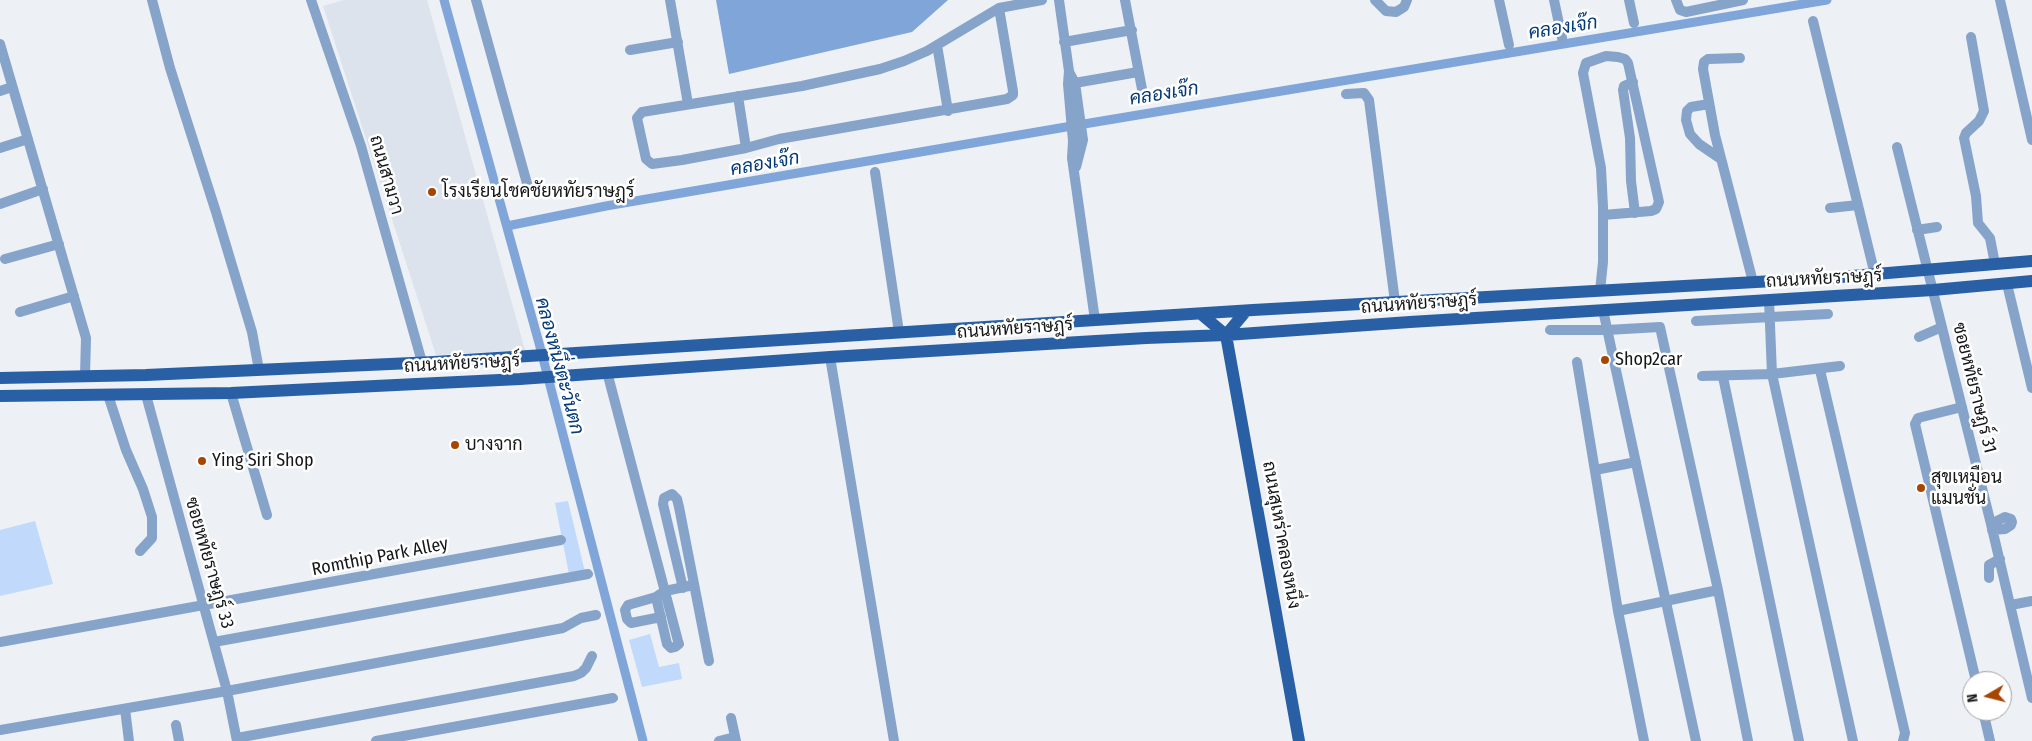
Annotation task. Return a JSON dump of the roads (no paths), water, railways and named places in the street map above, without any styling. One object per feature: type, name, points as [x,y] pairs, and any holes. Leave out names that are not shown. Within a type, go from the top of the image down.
[{"type":"main road","name":"ถนนหทัยราษฎร์","points":[[0,378],[146,375],[422,362],[1395,302],[1875,275],[2032,261]]},
{"type":"main road","name":"ถนนหทัยราษฎร์","points":[[0,396],[231,393],[520,379],[830,357],[1226,335],[1306,328],[1933,290],[2032,281]]},
{"type":"main road","points":[[1201,314],[1226,335],[1246,311]]},
{"type":"main road","name":"ถนนสุเหร่าคลองหนึ่ง","points":[[1226,335],[1299,741]]},
{"type":"main road","points":[[146,375],[146,395]]},
{"type":"main road","points":[[84,395],[85,376]]},
{"type":"street","points":[[152,0],[170,68],[252,332],[259,370]]},
{"type":"street","name":"ถนนสามวา","points":[[311,0],[361,146],[422,362]]},
{"type":"street","points":[[476,0],[528,187]]},
{"type":"street","points":[[670,0],[688,104]]},
{"type":"street","points":[[1000,8],[1013,95],[1007,99],[948,111],[779,139],[746,148],[682,160],[652,164],[648,162],[643,151],[638,115],[642,112],[802,86],[880,69],[904,61],[937,45],[1000,8],[1042,0]]},
{"type":"street","points":[[1059,0],[1076,114],[1078,141],[1072,158],[1095,320]]},
{"type":"street","points":[[1125,0],[1142,89]]},
{"type":"street","points":[[1375,0],[1386,10],[1396,12],[1404,7],[1407,0]]},
{"type":"street","points":[[1499,0],[1509,45]]},
{"type":"street","points":[[1554,0],[1562,38]]},
{"type":"street","points":[[1630,0],[1634,23]]},
{"type":"street","points":[[1676,0],[1680,10],[1686,12],[1743,0]]},
{"type":"street","points":[[2000,0],[2032,140]]},
{"type":"street","points":[[1813,21],[1875,275]]},
{"type":"street","points":[[1064,42],[1132,30]]},
{"type":"street","points":[[1971,36],[1984,111],[1979,121],[1966,133],[1964,138],[1976,196],[1978,223],[1990,238],[1995,264]]},
{"type":"street","points":[[630,50],[678,42]]},
{"type":"street","points":[[0,44],[86,338],[85,376]]},
{"type":"street","points":[[937,45],[948,111]]},
{"type":"street","points":[[1600,291],[1603,262],[1601,168],[1583,73],[1586,63],[1606,56],[1625,59],[1628,63],[1659,202],[1656,209],[1635,213],[1603,215]]},
{"type":"street","points":[[1740,58],[1708,58],[1704,62],[1703,69],[1721,159],[1753,282]]},
{"type":"street","points":[[1071,83],[1138,72]]},
{"type":"street","points":[[1633,82],[1624,86],[1623,90],[1630,138],[1631,180],[1635,213]]},
{"type":"street","points":[[0,91],[12,87]]},
{"type":"street","points":[[1346,94],[1364,93],[1369,100],[1395,302]]},
{"type":"street","points":[[738,96],[746,148]]},
{"type":"street","points":[[1709,104],[1691,107],[1687,110],[1686,120],[1690,134],[1699,144],[1721,159]]},
{"type":"street","points":[[0,148],[28,140]]},
{"type":"street","name":"ซอยหทัยราษฎร์ 31","points":[[1897,147],[2000,559],[2032,698]]},
{"type":"street","points":[[876,172],[899,332]]},
{"type":"street","points":[[0,204],[42,189]]},
{"type":"street","points":[[1830,208],[1858,205]]},
{"type":"street","points":[[1917,230],[1937,227]]},
{"type":"street","points":[[5,259],[59,244]]},
{"type":"street","points":[[2007,284],[2032,388]]},
{"type":"street","points":[[20,312],[74,296]]},
{"type":"street","points":[[1770,300],[1772,374],[1853,741]]},
{"type":"street","points":[[1603,310],[1696,741]]},
{"type":"street","points":[[1696,321],[1828,314]]},
{"type":"street","points":[[1550,330],[1607,330],[1660,327],[1718,590],[1748,741]]},
{"type":"street","points":[[1919,337],[1942,327]]},
{"type":"street","points":[[830,357],[894,741]]},
{"type":"street","points":[[1577,362],[1618,611],[1644,741]]},
{"type":"street","points":[[1702,376],[1772,374],[1820,370],[1840,366]]},
{"type":"street","points":[[1820,370],[1905,733],[1903,741]]},
{"type":"street","points":[[607,372],[678,646],[671,648],[667,644],[656,598]]},
{"type":"street","points":[[1723,376],[1799,741]]},
{"type":"street","points":[[231,393],[267,515]]},
{"type":"street","points":[[108,395],[126,450],[143,489],[152,517],[152,538],[140,551]]},
{"type":"street","name":"ซอยหทัยราษฎร์ 33","points":[[146,395],[174,502],[205,606],[227,691],[237,740]]},
{"type":"street","points":[[1962,407],[1918,418],[1915,424],[1974,671]]},
{"type":"street","points":[[1595,470],[1636,462]]},
{"type":"street","points":[[683,588],[663,504],[664,498],[672,494],[677,499],[709,661]]},
{"type":"street","name":"Romthip Park Alley","points":[[0,642],[561,540]]},
{"type":"street","points":[[1989,578],[1989,565],[2000,559]]},
{"type":"street","points":[[214,642],[588,574]]},
{"type":"street","points":[[660,617],[634,623],[628,621],[626,607],[656,598],[665,591],[695,585]]},
{"type":"street","points":[[1618,611],[1718,590]]},
{"type":"street","points":[[2010,604],[2032,601]]},
{"type":"street","points":[[0,730],[227,691],[563,628],[581,618],[596,615]]},
{"type":"street","points":[[237,740],[574,676],[586,668],[592,656]]},
{"type":"street","points":[[376,741],[613,698]]},
{"type":"street","points":[[125,708],[129,741]]},
{"type":"street","points":[[719,741],[736,739],[731,718]]},
{"type":"street","points":[[1985,721],[1990,741]]},
{"type":"street","points":[[176,725],[179,741]]},
{"type":"waterway","name":"คลองหนึ่งตะวันตก","points":[[444,0],[539,343],[643,741]]},
{"type":"waterway","name":"คลองเจ๊ก","points":[[507,226],[606,206],[1060,128],[1827,0]]},
{"type":"place","name":"โรงเรียนโชคชัยหทัยราษฎร์","points":[[432,192]]},
{"type":"place","name":"Shop2car","points":[[1605,360]]},
{"type":"place","name":"บางจาก","points":[[455,445]]},
{"type":"place","name":"Ying Siri Shop","points":[[202,461]]},
{"type":"place","name":"สุขเหมือน แมนชั่น","points":[[1921,488]]}]
